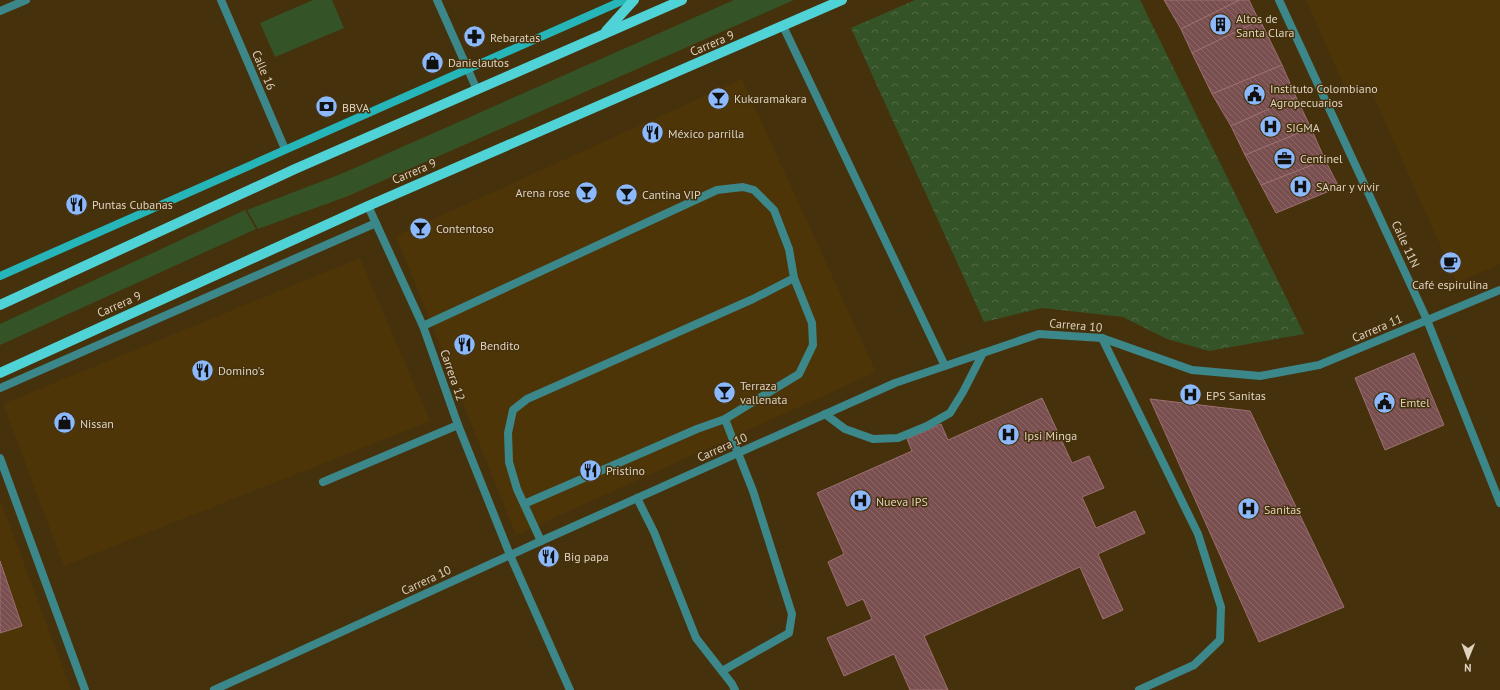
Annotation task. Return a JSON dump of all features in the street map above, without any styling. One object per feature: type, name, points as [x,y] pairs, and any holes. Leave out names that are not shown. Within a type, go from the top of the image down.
[{"type":"main road","points":[[604,35],[634,0]]},
{"type":"main road","points":[[0,305],[295,169],[682,0]]},
{"type":"main road","name":"Carrera 9","points":[[0,373],[368,206],[842,0]]},
{"type":"street","points":[[0,11],[12,3],[26,0]]},
{"type":"street","name":"Calle 16","points":[[221,0],[285,149]]},
{"type":"street","points":[[437,0],[477,90]]},
{"type":"street","points":[[0,276],[624,0]]},
{"type":"street","name":"Calle 11N","points":[[1279,0],[1428,320],[1500,503]]},
{"type":"street","points":[[783,26],[945,366]]},
{"type":"street","points":[[423,326],[717,190],[743,187],[754,190],[774,210],[788,249],[794,278],[812,324],[813,345],[799,374],[725,419],[697,429],[524,504]]},
{"type":"street","name":"Carrera 12","points":[[368,206],[423,326],[458,425],[510,555],[570,690]]},
{"type":"street","points":[[0,388],[376,223]]},
{"type":"street","points":[[541,541],[517,489],[509,462],[508,433],[513,410],[527,399],[753,299],[794,278]]},
{"type":"street","name":"Carrera 11","points":[[1260,376],[1319,365],[1500,290]]},
{"type":"street","name":"Carrera 10","points":[[214,690],[541,541],[895,383],[1040,334],[1102,338],[1192,370],[1260,376]]},
{"type":"street","points":[[1102,338],[1198,534],[1221,607],[1220,640],[1194,665],[1139,690]]},
{"type":"street","points":[[825,414],[845,429],[873,439],[898,438],[928,426],[950,413],[963,392],[983,353]]},
{"type":"street","points":[[722,671],[789,633],[792,614],[758,504],[725,419]]},
{"type":"street","points":[[323,482],[458,425]]},
{"type":"street","points":[[0,458],[85,690]]},
{"type":"street","points":[[637,498],[654,532],[696,638],[732,684],[735,690]]},
{"type":"shaded area","points":[[1306,0],[1500,0],[1500,264],[1457,283],[1367,81],[1346,90]]},
{"type":"shaded area","points":[[742,79],[876,372],[516,535],[396,236]]},
{"type":"shaded area","points":[[360,258],[430,421],[64,566],[3,404]]},
{"type":"shaded area","points":[[0,499],[71,690],[0,690]]},
{"type":"green space","points":[[313,0],[332,0],[344,28],[275,57],[260,23]]},
{"type":"green space","points":[[734,0],[794,0],[348,196],[258,229],[247,210],[341,174]]},
{"type":"green space","points":[[915,0],[1140,0],[1304,334],[1209,351],[1167,339],[1123,317],[1042,308],[984,322],[851,28]]},
{"type":"green space","points":[[245,210],[256,229],[0,345],[0,324]]},
{"type":"building","points":[[1164,0],[1240,0],[1181,29]]},
{"type":"building","name":"Altos de Santa Clara","points":[[1240,0],[1249,0],[1259,21],[1192,53],[1181,29]]},
{"type":"building","points":[[1260,20],[1282,65],[1212,94],[1192,53]]},
{"type":"building","name":"Instituto Colombiano Agropecuarios","points":[[1282,65],[1296,97],[1231,126],[1212,94]]},
{"type":"building","name":"SIGMA","points":[[1296,97],[1311,128],[1245,155],[1231,126]]},
{"type":"building","name":"Centinel","points":[[1311,128],[1325,160],[1261,185],[1245,155]]},
{"type":"building","name":"SAnar y vivir","points":[[1325,160],[1339,187],[1276,213],[1261,185]]},
{"type":"building","name":"Emtel","points":[[1414,353],[1444,425],[1385,450],[1355,378]]},
{"type":"building","name":"Nueva IPS","points":[[1042,398],[1072,463],[1089,456],[1104,488],[1082,497],[1096,528],[1135,511],[1145,533],[1098,554],[1123,610],[1103,619],[1080,567],[924,636],[948,690],[910,690],[894,654],[844,676],[827,638],[872,619],[863,599],[847,606],[828,562],[844,554],[817,493],[912,451],[907,439],[941,424],[948,440]]},
{"type":"building","name":"Sanitas","points":[[1150,399],[1250,411],[1344,607],[1259,642]]},
{"type":"building","points":[[0,561],[22,626],[0,633]]},
{"type":"place","name":"Altos de Santa Clara","points":[[1220,25]]},
{"type":"place","name":"Rebaratas","points":[[475,37]]},
{"type":"place","name":"Danielautos","points":[[432,62]]},
{"type":"place","name":"Instituto Colombiano Agropecuarios","points":[[1255,95]]},
{"type":"place","name":"Kukaramakara","points":[[719,98]]},
{"type":"place","name":"BBVA","points":[[327,107]]},
{"type":"place","name":"SIGMA","points":[[1271,127]]},
{"type":"place","name":"México parrilla","points":[[653,133]]},
{"type":"place","name":"Centinel","points":[[1285,158]]},
{"type":"place","name":"SAnar y vivir","points":[[1300,186]]},
{"type":"place","name":"Arena rose","points":[[586,192]]},
{"type":"place","name":"Cantina VIP","points":[[627,194]]},
{"type":"place","name":"Puntas Cubanas","points":[[77,204]]},
{"type":"place","name":"Contentoso","points":[[420,228]]},
{"type":"place","name":"Café espirulina","points":[[1450,263]]},
{"type":"place","name":"Bendito","points":[[465,345]]},
{"type":"place","name":"Domino's","points":[[202,370]]},
{"type":"place","name":"Terraza vallenata","points":[[725,392]]},
{"type":"place","name":"EPS Sanitas","points":[[1190,395]]},
{"type":"place","name":"Emtel","points":[[1384,402]]},
{"type":"place","name":"Nissan","points":[[65,423]]},
{"type":"place","name":"Ipsi Minga","points":[[1009,435]]},
{"type":"place","name":"Pristino","points":[[590,470]]},
{"type":"place","name":"Nueva IPS","points":[[860,501]]},
{"type":"place","name":"Sanitas","points":[[1248,509]]},
{"type":"place","name":"Big papa","points":[[549,556]]}]
